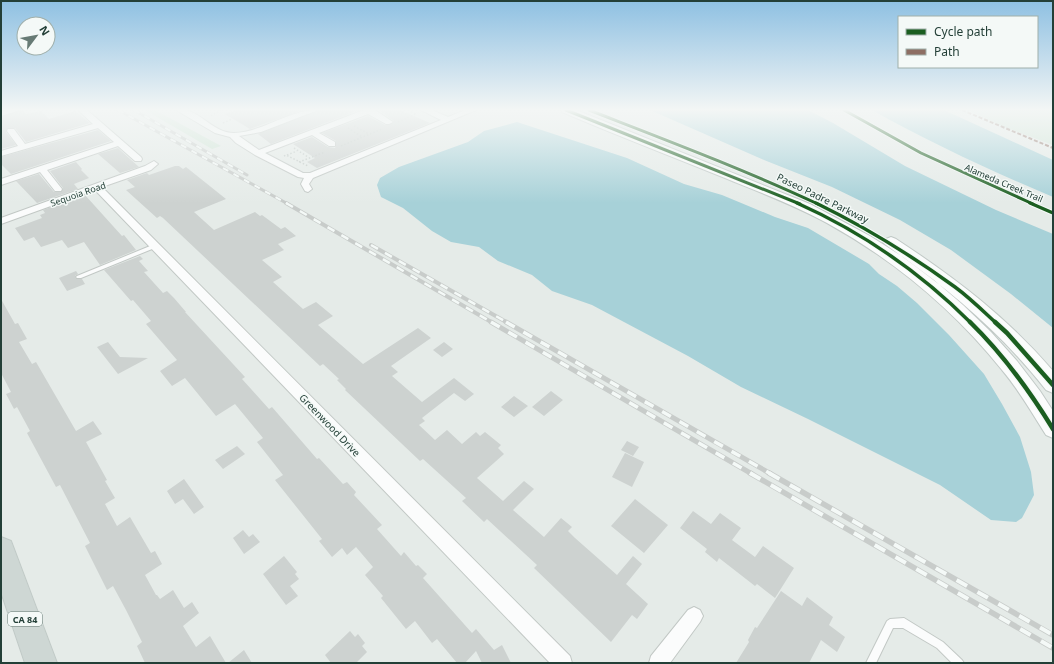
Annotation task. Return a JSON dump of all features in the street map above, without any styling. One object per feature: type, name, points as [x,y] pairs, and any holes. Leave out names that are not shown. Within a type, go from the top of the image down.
[{"type":"main road","name":"Paseo Padre Parkway","points":[[643,141],[806,207],[859,236],[896,259],[951,304],[984,336],[1018,374],[1038,403],[1053,429]]},
{"type":"main road","name":"Paseo Padre Parkway","points":[[668,141],[801,195],[854,221],[887,240],[932,270],[987,312],[1020,345],[1053,385]]},
{"type":"main road","name":"CA 84","points":[[4,569],[41,663]]},
{"type":"street","points":[[18,141],[23,147]]},
{"type":"street","points":[[1,154],[43,141]]},
{"type":"street","points":[[117,141],[138,159]]},
{"type":"street","points":[[239,141],[258,153],[301,175],[310,176],[397,141]]},
{"type":"street","points":[[325,141],[333,147]]},
{"type":"street","points":[[258,153],[285,142]]},
{"type":"street","points":[[1,182],[119,143]]},
{"type":"street","name":"Sequoia Road","points":[[1,221],[148,168],[154,164]]},
{"type":"street","points":[[42,169],[58,189]]},
{"type":"street","points":[[308,189],[305,184],[310,176]]},
{"type":"street","name":"Greenwood Drive","points":[[97,187],[563,663]]},
{"type":"street","points":[[658,663],[694,616]]},
{"type":"lane","points":[[79,277],[155,246]]},
{"type":"lane","points":[[871,663],[890,624],[904,623],[940,645],[959,663]]},
{"type":"path","points":[[299,162],[350,141]]},
{"type":"path","points":[[285,142],[308,158]]},
{"type":"path","points":[[287,155],[298,151]]},
{"type":"green space","points":[[198,141],[212,141],[221,146],[212,149]]},
{"type":"green space","points":[[1042,141],[1053,141],[1053,145]]},
{"type":"water","points":[[575,141],[627,158],[684,184],[722,195],[775,217],[808,228],[869,264],[879,274],[897,286],[917,303],[949,335],[984,374],[1020,437],[1031,472],[1034,495],[1022,518],[1016,522],[991,520],[940,485],[741,387],[688,356],[592,305],[552,291],[532,275],[498,261],[479,247],[451,242],[432,231],[403,208],[381,197],[377,185],[380,178],[399,167],[468,142]]},
{"type":"water","points":[[721,141],[863,141],[905,166],[996,210],[1053,234],[1053,328],[1011,294],[951,250],[900,220],[832,187]]},
{"type":"water","points":[[930,141],[1012,141],[1053,160],[1053,197],[1007,177]]},
{"type":"building","points":[[1,141],[13,141],[16,145],[1,149]]},
{"type":"building","points":[[59,141],[111,141],[11,174],[1,164],[1,157]]},
{"type":"building","points":[[267,141],[279,141],[271,144]]},
{"type":"building","points":[[301,141],[318,141],[328,147],[335,148],[336,141],[385,141],[317,168],[307,162],[315,158],[293,144]]},
{"type":"building","points":[[118,148],[139,167],[120,173],[98,154]]},
{"type":"building","points":[[76,162],[89,178],[74,184],[78,189],[37,203],[16,181],[39,174],[54,192],[61,192],[63,188],[50,171]]},
{"type":"building","points":[[179,166],[183,169],[186,167],[226,199],[194,212],[214,230],[255,212],[260,216],[262,215],[281,229],[285,227],[296,236],[278,244],[284,250],[262,260],[282,277],[273,282],[303,309],[316,302],[333,316],[318,325],[363,364],[418,328],[431,338],[391,366],[398,372],[392,376],[422,402],[454,378],[474,394],[465,401],[454,393],[422,418],[425,421],[419,425],[435,440],[447,430],[462,444],[476,432],[480,436],[485,432],[501,445],[498,448],[504,454],[477,478],[503,501],[524,481],[534,489],[513,510],[544,537],[561,518],[572,527],[568,531],[617,575],[633,556],[642,564],[626,584],[648,604],[637,619],[632,615],[611,642],[534,568],[537,565],[487,519],[484,522],[462,501],[466,498],[423,459],[420,461],[345,390],[346,389],[337,380],[339,379],[323,364],[320,366],[163,218],[160,216],[157,218],[126,190],[135,187],[127,180],[147,173],[149,175]]},
{"type":"building","points":[[85,195],[122,236],[124,235],[136,250],[100,265],[84,242],[68,248],[62,240],[41,247],[34,237],[24,241],[15,228],[42,218],[40,215],[45,213],[43,210]]},
{"type":"building","points":[[140,256],[143,259],[139,261],[148,271],[144,272],[163,293],[167,291],[174,298],[245,377],[242,379],[269,409],[272,407],[317,459],[319,458],[343,484],[347,482],[356,492],[354,495],[382,525],[377,529],[401,556],[404,552],[416,566],[418,565],[427,574],[423,578],[472,633],[476,629],[494,650],[502,645],[511,663],[482,663],[476,651],[465,663],[457,663],[437,639],[432,643],[415,621],[406,629],[381,598],[383,596],[365,575],[373,567],[356,547],[347,555],[342,548],[332,557],[319,541],[322,539],[275,480],[283,475],[257,442],[263,438],[235,404],[216,416],[185,378],[172,386],[160,371],[177,360],[146,324],[151,321],[104,270]]},
{"type":"building","points":[[76,271],[78,274],[75,278],[82,279],[85,284],[67,291],[59,278]]},
{"type":"building","points":[[1,299],[15,324],[18,323],[27,339],[19,342],[32,364],[36,362],[76,431],[93,421],[102,434],[86,442],[115,498],[105,504],[117,526],[130,517],[151,553],[155,551],[162,564],[145,575],[156,595],[160,599],[173,590],[184,608],[192,602],[199,613],[183,626],[196,647],[210,636],[226,663],[145,663],[137,646],[142,642],[126,610],[113,586],[107,590],[85,546],[90,543],[60,485],[56,487],[27,433],[30,431],[17,407],[14,409],[6,394],[11,392],[1,373]]},
{"type":"building","points":[[108,342],[120,357],[148,358],[118,374],[97,347]]},
{"type":"building","points":[[444,342],[453,349],[442,357],[433,350]]},
{"type":"building","points":[[551,391],[563,400],[544,416],[532,407]]},
{"type":"building","points":[[514,396],[528,406],[514,417],[501,407]]},
{"type":"building","points":[[627,441],[639,447],[633,456],[621,450]]},
{"type":"building","points":[[237,446],[245,454],[223,469],[215,460]]},
{"type":"building","points":[[625,453],[644,462],[632,487],[612,477]]},
{"type":"building","points":[[184,479],[204,507],[194,514],[183,499],[175,504],[167,491]]},
{"type":"building","points":[[635,499],[668,525],[644,553],[611,526]]},
{"type":"building","points":[[693,511],[711,524],[720,513],[741,528],[732,540],[755,557],[763,546],[794,568],[775,598],[757,584],[755,586],[719,558],[717,562],[705,552],[707,549],[680,528]]},
{"type":"building","points":[[243,530],[249,537],[253,534],[260,542],[244,554],[233,538]]},
{"type":"building","points":[[284,556],[297,572],[295,574],[299,579],[290,586],[298,596],[286,605],[263,574]]},
{"type":"building","points":[[781,591],[802,606],[807,597],[833,617],[829,625],[845,637],[837,652],[821,640],[809,663],[736,663],[749,642],[748,640],[755,627],[757,628]]},
{"type":"building","points":[[350,631],[355,637],[358,634],[365,643],[362,646],[367,652],[356,663],[331,663],[325,655]]},
{"type":"building","points":[[244,650],[252,663],[228,663]]},
{"type":"railway","points":[[174,141],[288,204]]},
{"type":"railway","points":[[188,141],[247,175]]},
{"type":"railway","points":[[286,203],[493,323]]},
{"type":"railway","points":[[371,245],[508,323]]},
{"type":"railway","points":[[491,322],[752,474]]},
{"type":"railway","points":[[506,322],[771,474]]},
{"type":"railway","points":[[750,473],[1053,648]]},
{"type":"railway","points":[[769,473],[1053,635]]},
{"type":"marked path","points":[[1036,141],[1053,148]]},
{"type":"cycle path","points":[[643,141],[791,200],[832,220],[897,260],[957,309],[985,336],[1033,396],[1053,429]]},
{"type":"cycle path","points":[[668,141],[780,186],[842,216],[901,249],[956,288],[1007,333],[1053,385]]},
{"type":"cycle path","name":"Alameda Creek Trail","points":[[899,141],[947,166],[1053,213]]}]
